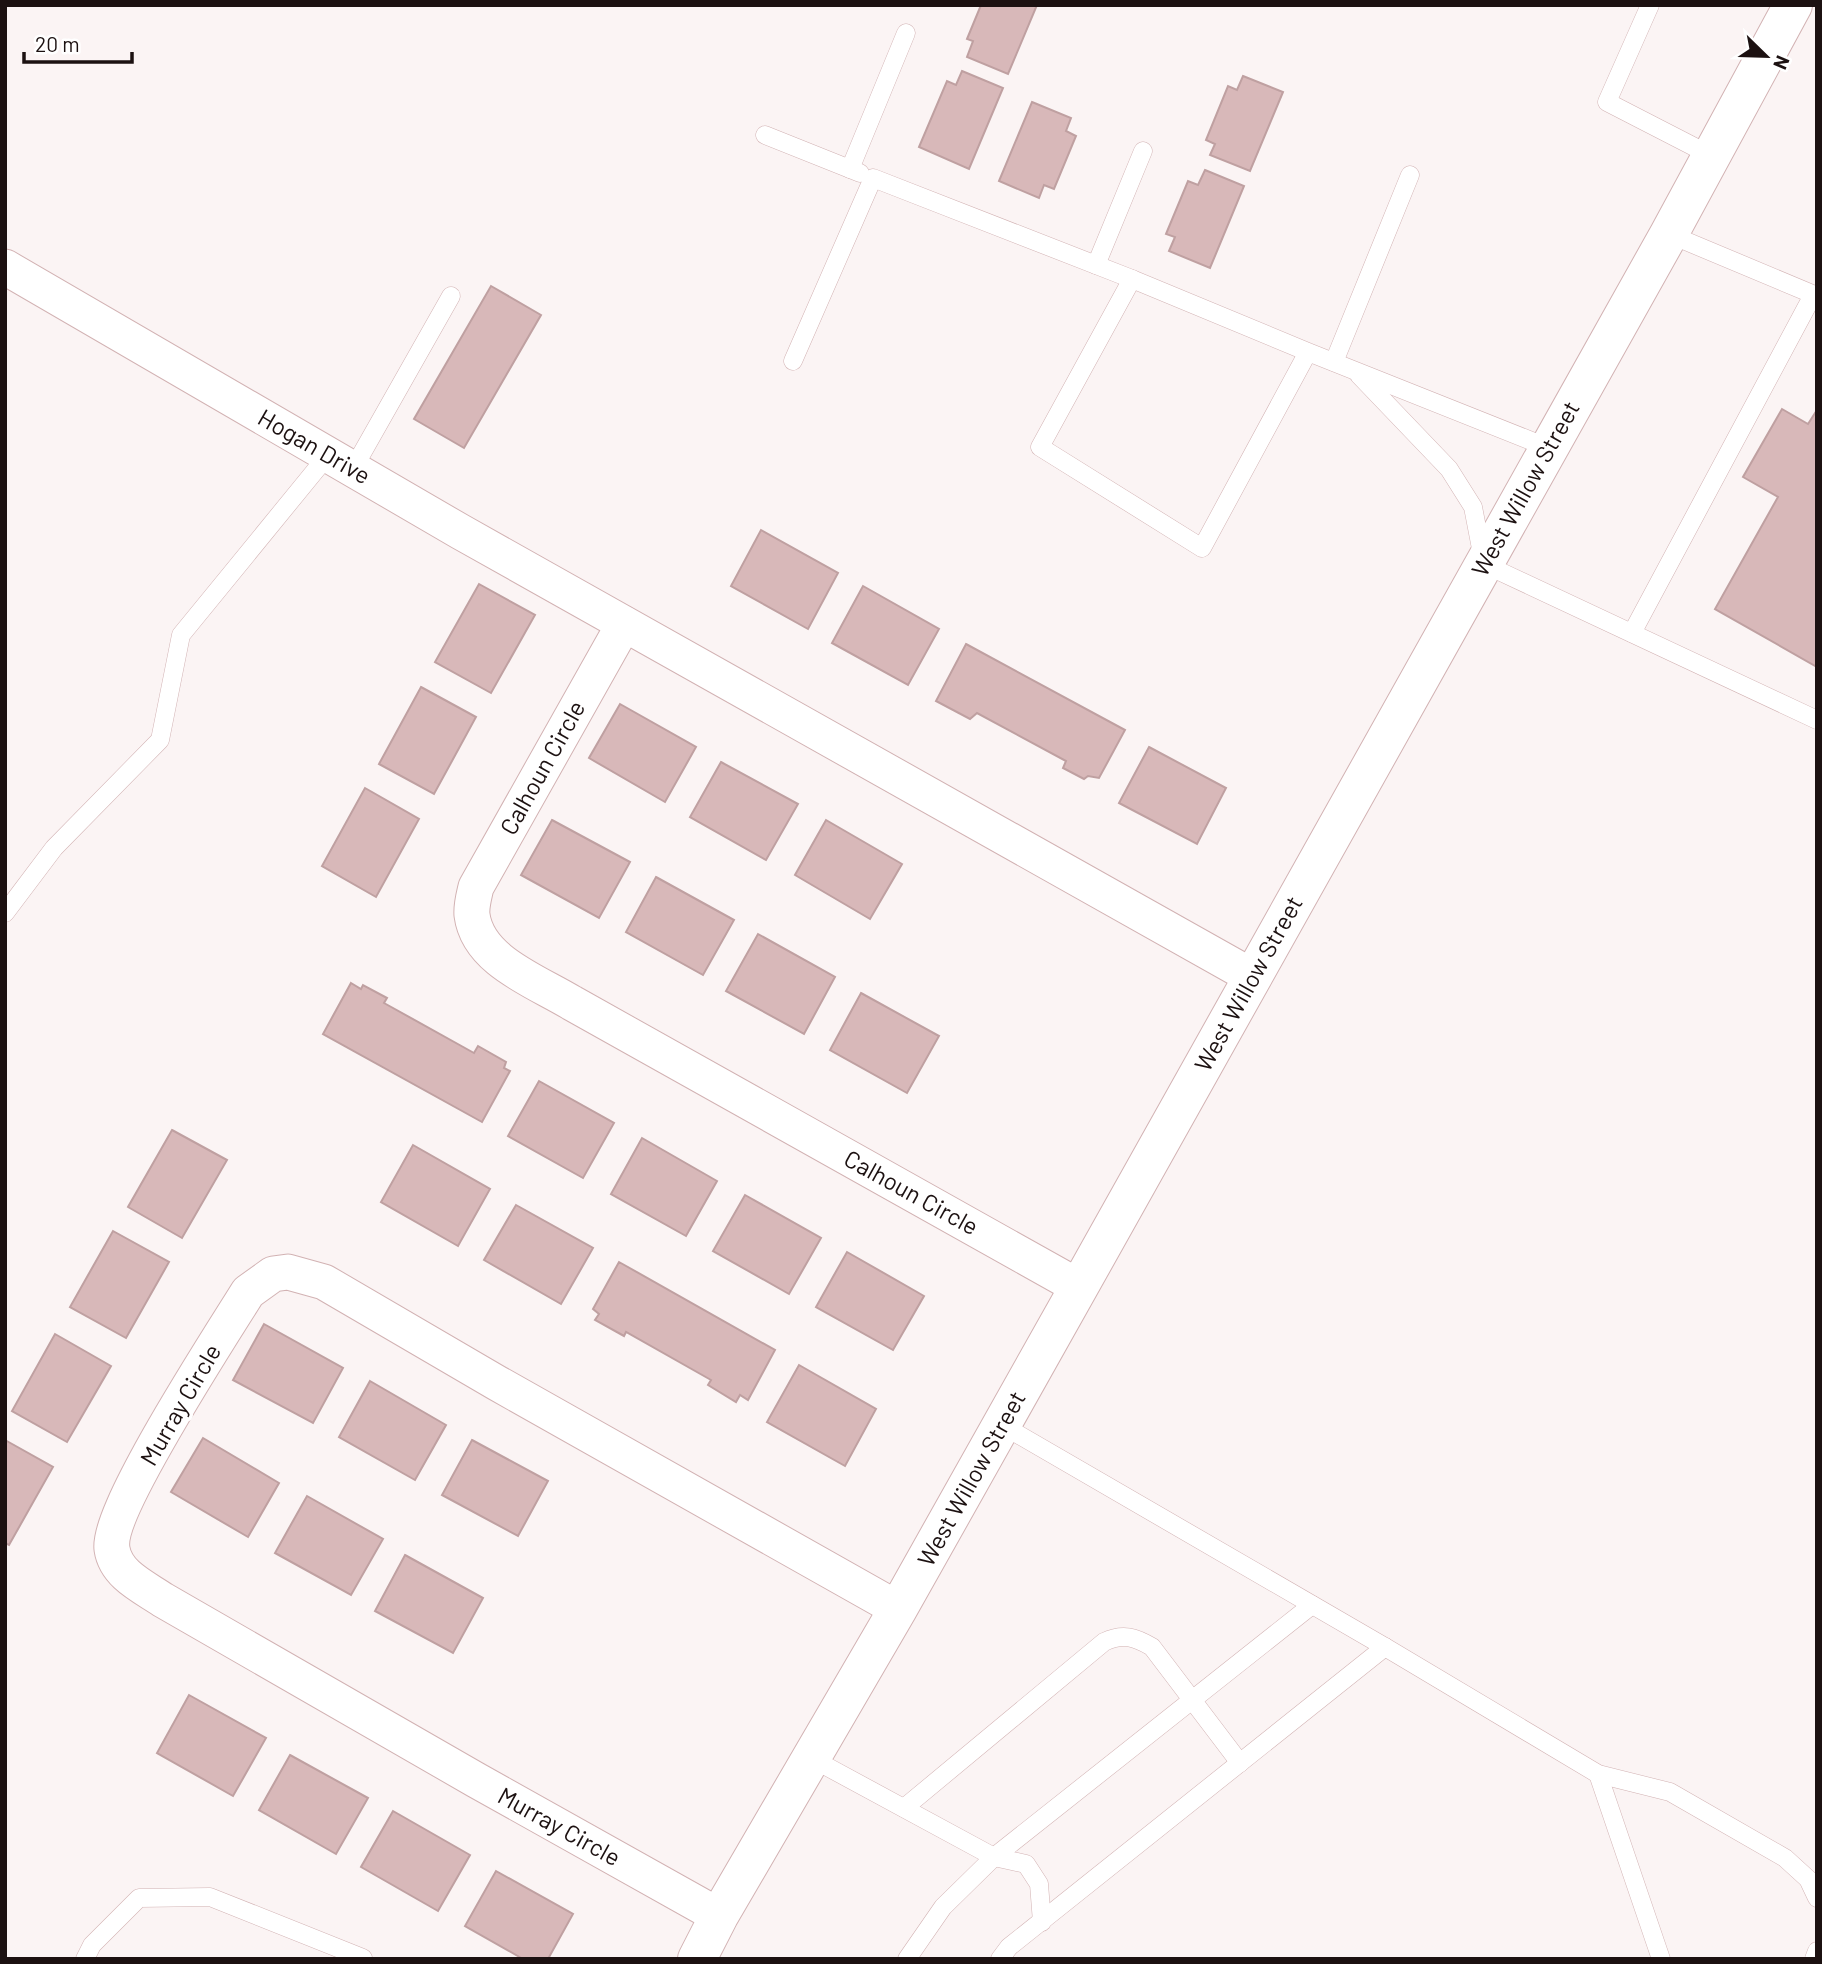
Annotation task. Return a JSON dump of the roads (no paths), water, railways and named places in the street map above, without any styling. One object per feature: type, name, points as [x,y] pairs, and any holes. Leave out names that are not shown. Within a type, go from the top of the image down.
[{"type":"main road","name":"West Willow Street","points":[[698,1959],[719,1916],[1002,1425],[1713,156],[1793,5]]},
{"type":"street","name":"Hogan Drive","points":[[5,267],[624,624]]},
{"type":"street","points":[[624,624],[1253,977]]},
{"type":"street","name":"Calhoun Circle","points":[[624,624],[476,887],[471,912],[478,935],[493,956],[572,1003],[1079,1287]]},
{"type":"street","name":"Murray Circle","points":[[719,1916],[235,1642],[163,1600],[124,1573],[116,1562],[112,1549],[113,1534],[117,1519],[151,1454],[248,1292],[273,1274],[288,1272],[324,1282],[497,1383],[898,1609]]},
{"type":"lane","points":[[1650,5],[1607,102],[1713,156]]},
{"type":"lane","points":[[850,169],[906,33]]},
{"type":"lane","points":[[765,135],[1549,447]]},
{"type":"lane","points":[[1096,265],[1143,150]]},
{"type":"lane","points":[[1334,362],[1410,175]]},
{"type":"lane","points":[[793,362],[873,178]]},
{"type":"lane","points":[[1632,633],[1815,296],[1669,234]]},
{"type":"lane","points":[[1132,279],[1040,447],[1202,548],[1308,352]]},
{"type":"lane","points":[[5,913],[54,848],[160,740],[181,635],[341,462],[451,296]]},
{"type":"lane","points":[[1354,370],[1449,469],[1473,507],[1484,564],[1817,720]]},
{"type":"lane","points":[[1002,1425],[1598,1774],[1670,1792],[1785,1858],[1808,1879],[1817,1898]]},
{"type":"lane","points":[[907,1959],[943,1907],[994,1857],[1312,1605]]},
{"type":"lane","points":[[904,1808],[1104,1642],[1118,1635],[1135,1637],[1152,1647],[1240,1763]]},
{"type":"lane","points":[[1000,1959],[1009,1947],[1385,1647]]},
{"type":"lane","points":[[811,1758],[994,1857],[1026,1864],[1039,1884],[1042,1922]]},
{"type":"lane","points":[[1598,1774],[1661,1959]]},
{"type":"lane","points":[[85,1959],[92,1945],[139,1898],[210,1897],[363,1959]]},
{"type":"lane","points":[[1814,1959],[1817,1951]]}]
